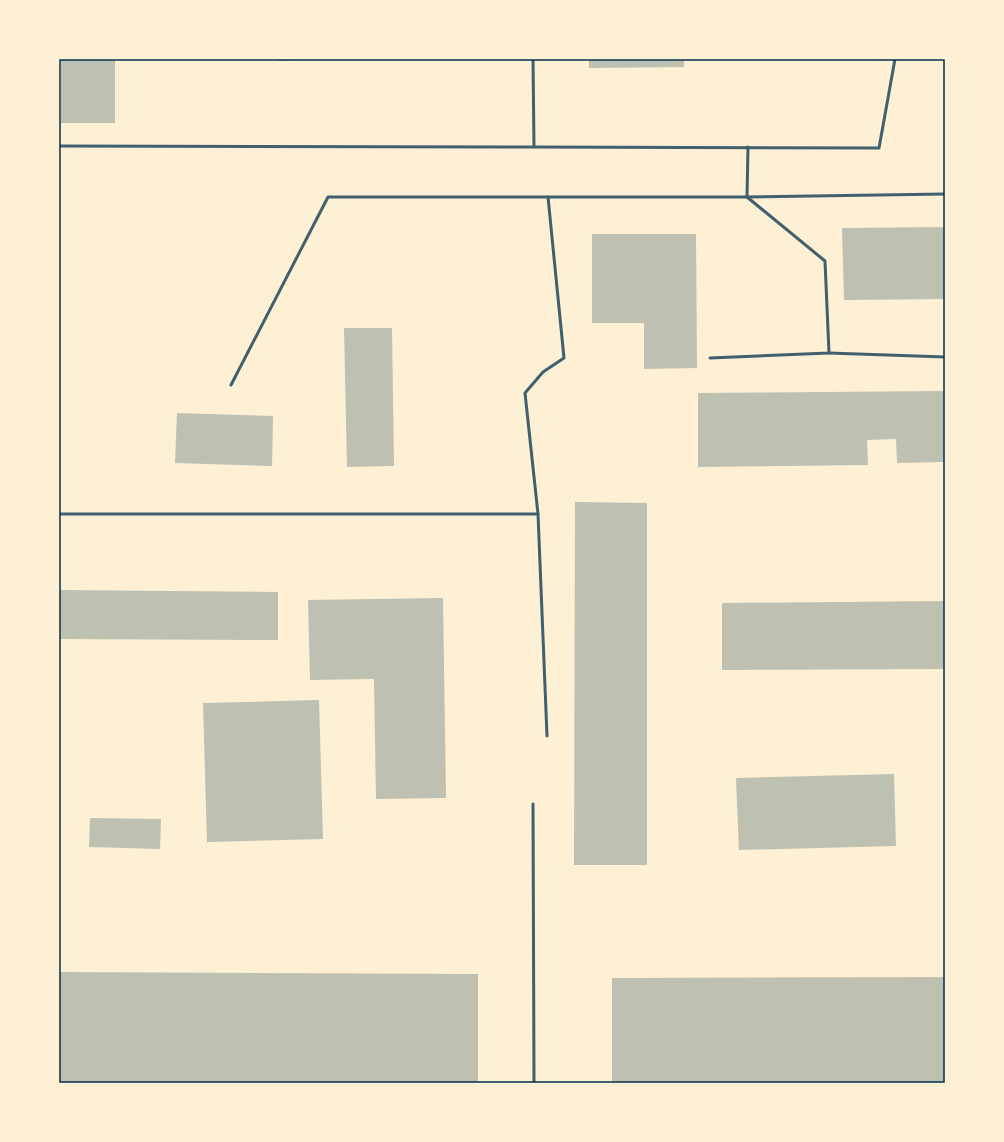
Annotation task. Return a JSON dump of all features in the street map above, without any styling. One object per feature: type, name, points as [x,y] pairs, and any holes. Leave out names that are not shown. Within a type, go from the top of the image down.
[{"type":"lane","points":[[533,59],[534,147]]},
{"type":"lane","points":[[59,146],[879,148],[895,59]]},
{"type":"lane","points":[[747,197],[748,148]]},
{"type":"lane","points":[[232,385],[328,197],[747,197],[945,194]]},
{"type":"lane","points":[[546,736],[538,514],[524,392],[543,372],[564,358],[548,197]]},
{"type":"lane","points":[[747,197],[825,261],[829,353]]},
{"type":"lane","points":[[710,358],[829,353],[945,357]]},
{"type":"lane","points":[[59,514],[538,514]]},
{"type":"lane","points":[[533,804],[534,1083]]},
{"type":"building","points":[[61,59],[115,59],[115,123],[61,123]]},
{"type":"building","points":[[276,59],[310,59],[310,60],[276,61]]},
{"type":"building","points":[[589,59],[684,59],[684,67],[589,68]]},
{"type":"building","points":[[945,227],[945,299],[844,300],[842,228]]},
{"type":"building","points":[[592,234],[696,234],[697,368],[644,369],[644,323],[592,323]]},
{"type":"building","points":[[344,328],[392,328],[394,466],[347,467]]},
{"type":"building","points":[[945,391],[945,462],[897,463],[896,439],[867,440],[868,465],[698,467],[698,393]]},
{"type":"building","points":[[177,413],[273,416],[272,466],[175,463]]},
{"type":"building","points":[[575,502],[647,503],[647,865],[574,865]]},
{"type":"building","points":[[59,590],[278,592],[278,640],[59,639]]},
{"type":"building","points":[[443,598],[446,798],[376,799],[374,679],[310,680],[308,600]]},
{"type":"building","points":[[945,601],[945,669],[722,670],[722,603]]},
{"type":"building","points":[[319,700],[323,839],[207,842],[203,703]]},
{"type":"building","points":[[894,774],[896,846],[739,850],[736,778]]},
{"type":"building","points":[[90,818],[161,819],[160,849],[89,847]]},
{"type":"building","points":[[59,972],[478,974],[478,1083],[59,1083]]},
{"type":"building","points":[[945,977],[945,1083],[612,1083],[612,978]]}]
